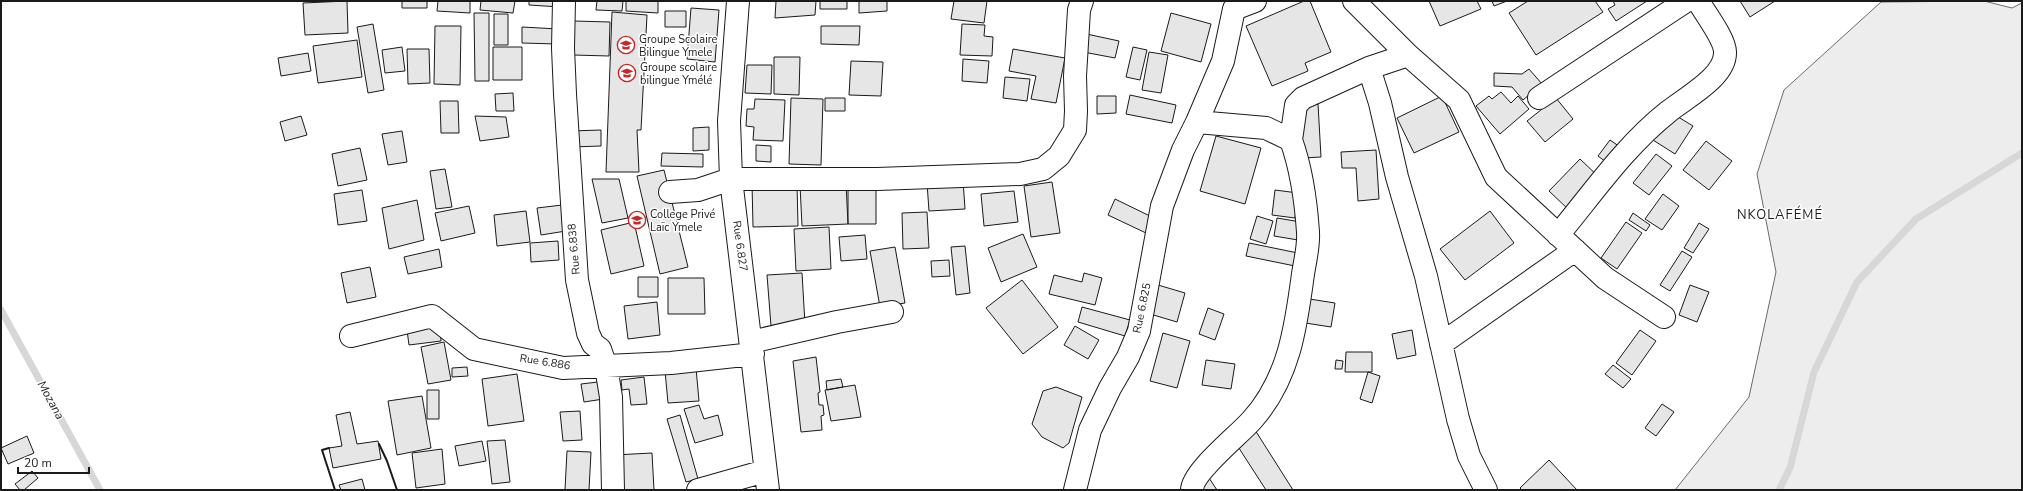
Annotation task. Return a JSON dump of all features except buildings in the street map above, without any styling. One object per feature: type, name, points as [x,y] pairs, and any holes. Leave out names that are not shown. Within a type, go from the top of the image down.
[{"type":"street","name":"Rue 6.838","points":[[564,1],[564,86],[577,280],[588,333],[593,344],[600,348],[606,366],[611,397],[613,490]]},
{"type":"street","name":"Rue 6.827","points":[[738,1],[728,122],[731,179],[765,452],[767,481]]},
{"type":"street","points":[[670,192],[698,190],[731,179],[877,179],[1020,174],[1043,169],[1059,156],[1074,130],[1076,111],[1075,76],[1079,10],[1082,1]]},
{"type":"street","name":"Rue 6.825","points":[[1075,490],[1090,430],[1110,388],[1128,357],[1139,330],[1162,206],[1183,150],[1197,122],[1223,61],[1234,10],[1255,1]]},
{"type":"street","points":[[1354,1],[1408,54],[1459,100],[1496,177],[1605,278],[1664,317]]},
{"type":"street","points":[[1538,98],[1686,1]]},
{"type":"street","points":[[1558,235],[1630,148],[1667,112],[1711,80],[1721,66],[1725,52],[1720,38],[1698,1]]},
{"type":"street","points":[[1192,490],[1192,485],[1201,472],[1253,420],[1276,387],[1296,330],[1308,234],[1303,193],[1291,140],[1296,105],[1303,98],[1369,68],[1408,54]]},
{"type":"street","points":[[1369,68],[1380,103],[1397,177],[1426,276],[1458,419],[1469,456],[1486,490]]},
{"type":"street","points":[[1197,122],[1266,128],[1291,140]]},
{"type":"street","points":[[1441,344],[1575,250]]},
{"type":"street","name":"Rue 6.886","points":[[351,336],[432,316],[474,349],[563,368],[671,363],[752,348],[837,322],[892,312]]},
{"type":"street","points":[[698,490],[767,481]]},
{"type":"shaded area","points":[[1984,1],[2012,8],[2022,3],[2022,490],[1675,490],[1749,397],[1776,272],[1757,174],[1784,90],[1881,2]]},
{"type":"waterway","points":[[1779,490],[1790,468],[1814,372],[1857,282],[1916,219],[2022,153]]},
{"type":"waterway","name":"Mozana","points":[[1,310],[100,490]]},
{"type":"wall","points":[[379,444],[387,461],[397,490]]},
{"type":"wall","points":[[329,448],[322,450],[335,490]]},
{"type":"place","name":"Groupe Scolaire Bilingue Ymele","points":[[626,45]]},
{"type":"place","name":"Groupe scolaire bilingue Ymélé","points":[[627,73]]},
{"type":"place","name":"College Privé Laïc Ymele","points":[[637,220]]},
{"type":"district","name":"NKOLAFÉMÉ","points":[[1780,215]]}]
